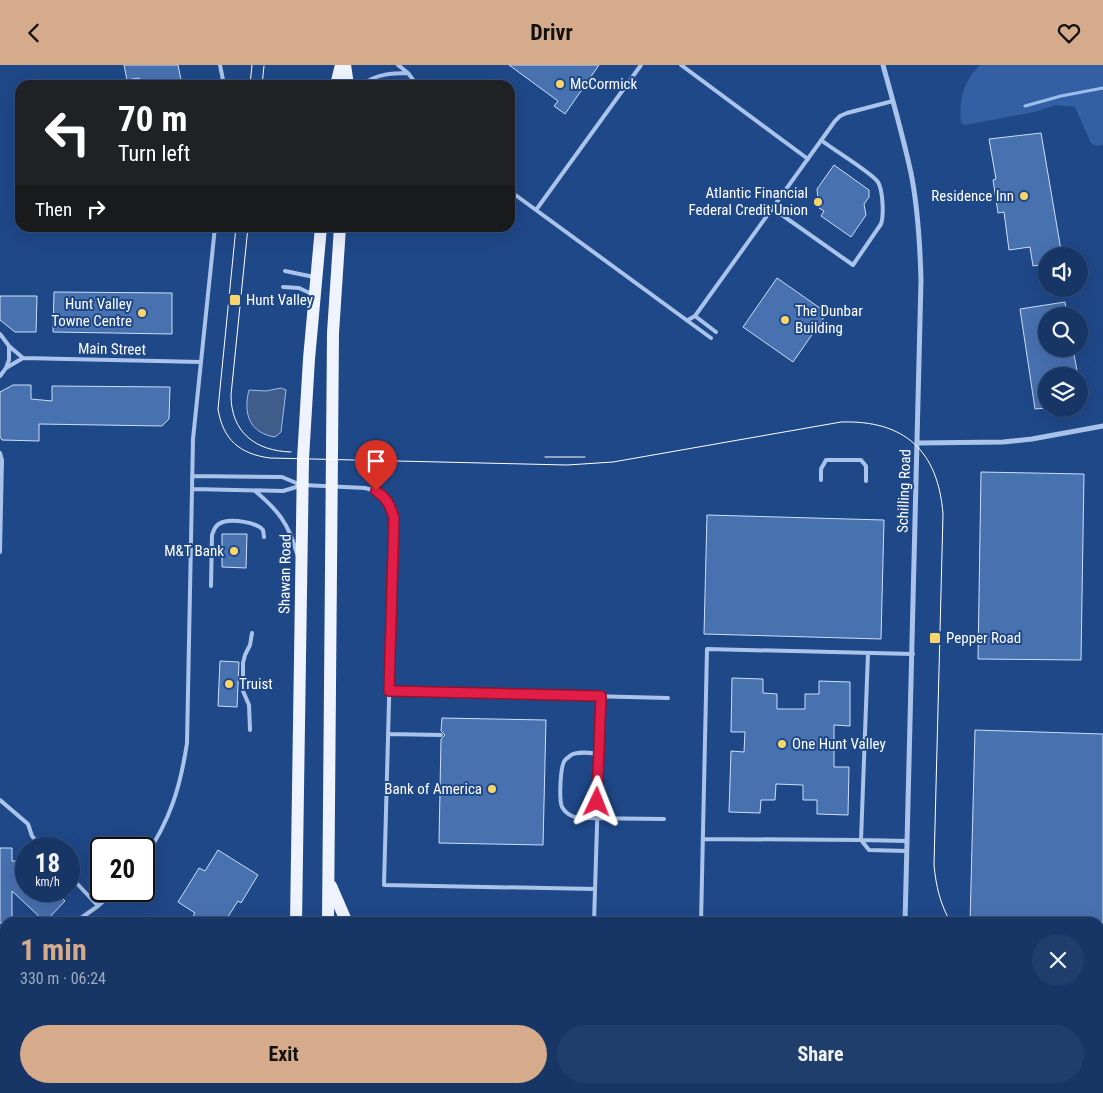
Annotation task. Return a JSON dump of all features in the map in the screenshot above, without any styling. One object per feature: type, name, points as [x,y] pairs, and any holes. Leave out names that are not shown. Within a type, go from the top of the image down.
[{"type":"main road","points":[[338,80],[343,65]]},
{"type":"main road","points":[[343,65],[347,80]]},
{"type":"main road","name":"Shawan Road","points":[[296,917],[303,485],[308,380],[321,232]]},
{"type":"main road","points":[[328,917],[333,333],[340,232]]},
{"type":"main road","points":[[316,278],[336,281]]},
{"type":"main road","points":[[328,880],[344,917]]},
{"type":"street","name":"Schilling Road","points":[[883,65],[911,174],[920,247],[921,297],[918,443],[905,917]]},
{"type":"street","points":[[918,443],[1003,442],[1032,439],[1103,426]]},
{"type":"lane","points":[[220,65],[223,80]]},
{"type":"lane","points":[[398,65],[413,80]]},
{"type":"lane","points":[[536,210],[641,65]]},
{"type":"lane","points":[[681,65],[808,159]]},
{"type":"lane","points":[[372,80],[394,73],[408,73]]},
{"type":"lane","points":[[688,320],[695,316],[840,116],[893,101]]},
{"type":"lane","points":[[772,208],[853,265],[881,224],[884,213],[878,182],[821,141]]},
{"type":"lane","points":[[515,195],[711,338]]},
{"type":"lane","points":[[155,842],[174,802],[182,772],[186,743],[193,439],[214,232]]},
{"type":"lane","points":[[285,271],[316,278]]},
{"type":"lane","points":[[283,287],[304,289],[314,296]]},
{"type":"lane","points":[[695,316],[716,331]]},
{"type":"lane","points":[[0,334],[9,346],[23,358],[6,368]]},
{"type":"lane","points":[[0,376],[10,360],[9,346]]},
{"type":"lane","name":"Main Street","points":[[23,358],[201,362]]},
{"type":"lane","points":[[0,453],[2,460],[0,552]]},
{"type":"lane","points":[[820,481],[821,469],[826,460],[854,460],[864,462],[866,466],[866,481]]},
{"type":"lane","points":[[192,476],[282,477],[303,485]]},
{"type":"lane","points":[[192,489],[283,491],[303,485],[365,488],[376,491],[384,496],[390,505],[394,518],[384,885],[595,889]]},
{"type":"lane","points":[[255,491],[282,516],[288,527],[301,571]]},
{"type":"lane","points":[[211,586],[212,535],[218,524],[223,522],[253,523],[263,530],[264,537]]},
{"type":"lane","points":[[250,730],[249,705],[243,691],[243,663],[250,645],[252,633]]},
{"type":"lane","points":[[701,917],[708,649],[912,654]]},
{"type":"lane","points":[[868,653],[861,841],[869,850],[907,851]]},
{"type":"lane","points":[[389,691],[668,698]]},
{"type":"lane","points":[[594,917],[601,696]]},
{"type":"lane","points":[[388,734],[441,735]]},
{"type":"lane","points":[[599,754],[582,753],[571,755],[565,760],[562,767],[560,801],[562,809],[569,816],[578,818],[664,819]]},
{"type":"lane","points":[[0,800],[28,824],[32,837]]},
{"type":"lane","points":[[703,839],[907,841]]},
{"type":"lane","points":[[80,887],[98,906]]},
{"type":"lane","points":[[82,917],[103,902]]},
{"type":"shaded area","points":[[980,65],[1103,65],[1103,145],[1097,146],[1091,143],[1075,107],[1056,105],[1034,112],[965,125],[961,123],[963,91],[970,77]]},
{"type":"shaded area","points":[[281,388],[286,390],[281,432],[275,437],[259,431],[250,421],[247,398],[249,390],[266,391]]},
{"type":"building","points":[[124,65],[178,65],[181,80],[141,80],[139,78],[127,80]]},
{"type":"building","name":"McCormick","points":[[509,65],[599,65],[565,114],[554,106],[558,101]]},
{"type":"building","name":"Residence Inn","points":[[1041,133],[1060,247],[1038,247],[1038,265],[1033,266],[1030,247],[1009,250],[1004,212],[998,213],[993,180],[996,179],[989,139]]},
{"type":"building","points":[[834,165],[869,190],[869,197],[864,204],[866,215],[851,237],[821,216],[824,211],[819,208],[817,189]]},
{"type":"building","name":"The Dunbar Building","points":[[777,278],[827,313],[793,362],[743,327]]},
{"type":"building","points":[[54,292],[172,293],[172,334],[53,332]]},
{"type":"building","name":"Hunt Valley Towne Centre","points":[[0,296],[37,296],[36,332],[15,332],[0,320]]},
{"type":"building","points":[[1065,302],[1066,307],[1038,307],[1038,357],[1074,357],[1076,367],[1038,367],[1038,409],[1035,409],[1020,309]]},
{"type":"building","points":[[13,385],[31,385],[31,399],[52,401],[52,386],[170,387],[169,419],[162,426],[39,424],[39,441],[2,440],[0,437],[0,392]]},
{"type":"building","points":[[981,472],[1084,474],[1081,660],[978,659]]},
{"type":"building","points":[[707,515],[884,520],[881,639],[704,634]]},
{"type":"building","name":"M&T Bank","points":[[222,534],[247,534],[246,568],[222,567]]},
{"type":"building","name":"Truist","points":[[220,661],[239,662],[237,707],[218,706]]},
{"type":"building","name":"One Hunt Valley","points":[[732,678],[763,679],[763,693],[777,694],[777,709],[805,709],[805,694],[819,694],[819,681],[850,682],[850,726],[834,725],[834,767],[849,767],[848,815],[817,814],[817,800],[803,800],[803,785],[776,784],[775,800],[761,800],[760,813],[729,812],[731,751],[744,752],[745,732],[731,732]]},
{"type":"building","name":"Bank of America","points":[[442,718],[546,720],[543,845],[439,843],[441,739],[445,735],[441,731]]},
{"type":"building","points":[[975,730],[1103,734],[1103,917],[970,917]]},
{"type":"building","points":[[0,848],[12,848],[12,861],[15,861],[15,894],[12,891],[12,917],[0,917]]},
{"type":"building","points":[[218,850],[258,875],[241,903],[238,901],[228,917],[193,917],[195,913],[178,902],[199,868],[205,871]]},
{"type":"building","points":[[24,902],[64,902],[50,917],[40,917]]},
{"type":"waterway","points":[[1025,106],[1061,96],[1103,88]]},
{"type":"tram line","points":[[250,80],[252,65]]},
{"type":"tram line","points":[[263,80],[264,66]]},
{"type":"tram line","points":[[236,232],[218,409],[224,429],[235,444],[259,456],[270,458],[567,465],[613,462],[841,422],[864,423],[883,427],[900,434],[914,444],[925,457],[934,473],[940,492],[943,514],[934,865],[939,895],[948,917]]},
{"type":"tram line","points":[[247,232],[231,395],[232,408],[240,429],[256,443],[266,448],[291,452]]},
{"type":"tram line","points":[[545,457],[585,457]]},
{"type":"place","name":"McCormick","points":[[560,84]]},
{"type":"place","name":"Residence Inn","points":[[1024,196]]},
{"type":"place","name":"Atlantic Financial Federal Credit Union","points":[[818,202]]},
{"type":"place","name":"Hunt Valley","points":[[235,300]]},
{"type":"place","name":"Hunt Valley Towne Centre","points":[[142,313]]},
{"type":"place","name":"The Dunbar Building","points":[[785,320]]},
{"type":"place","name":"M&T Bank","points":[[234,551]]},
{"type":"place","name":"Pepper Road","points":[[935,638]]},
{"type":"place","name":"Truist","points":[[229,684]]},
{"type":"place","name":"One Hunt Valley","points":[[782,744]]},
{"type":"place","name":"Bank of America","points":[[492,789]]},
{"type":"route","points":[[376,491],[384,496],[390,505],[394,518],[389,691],[601,696],[597,802]]}]
